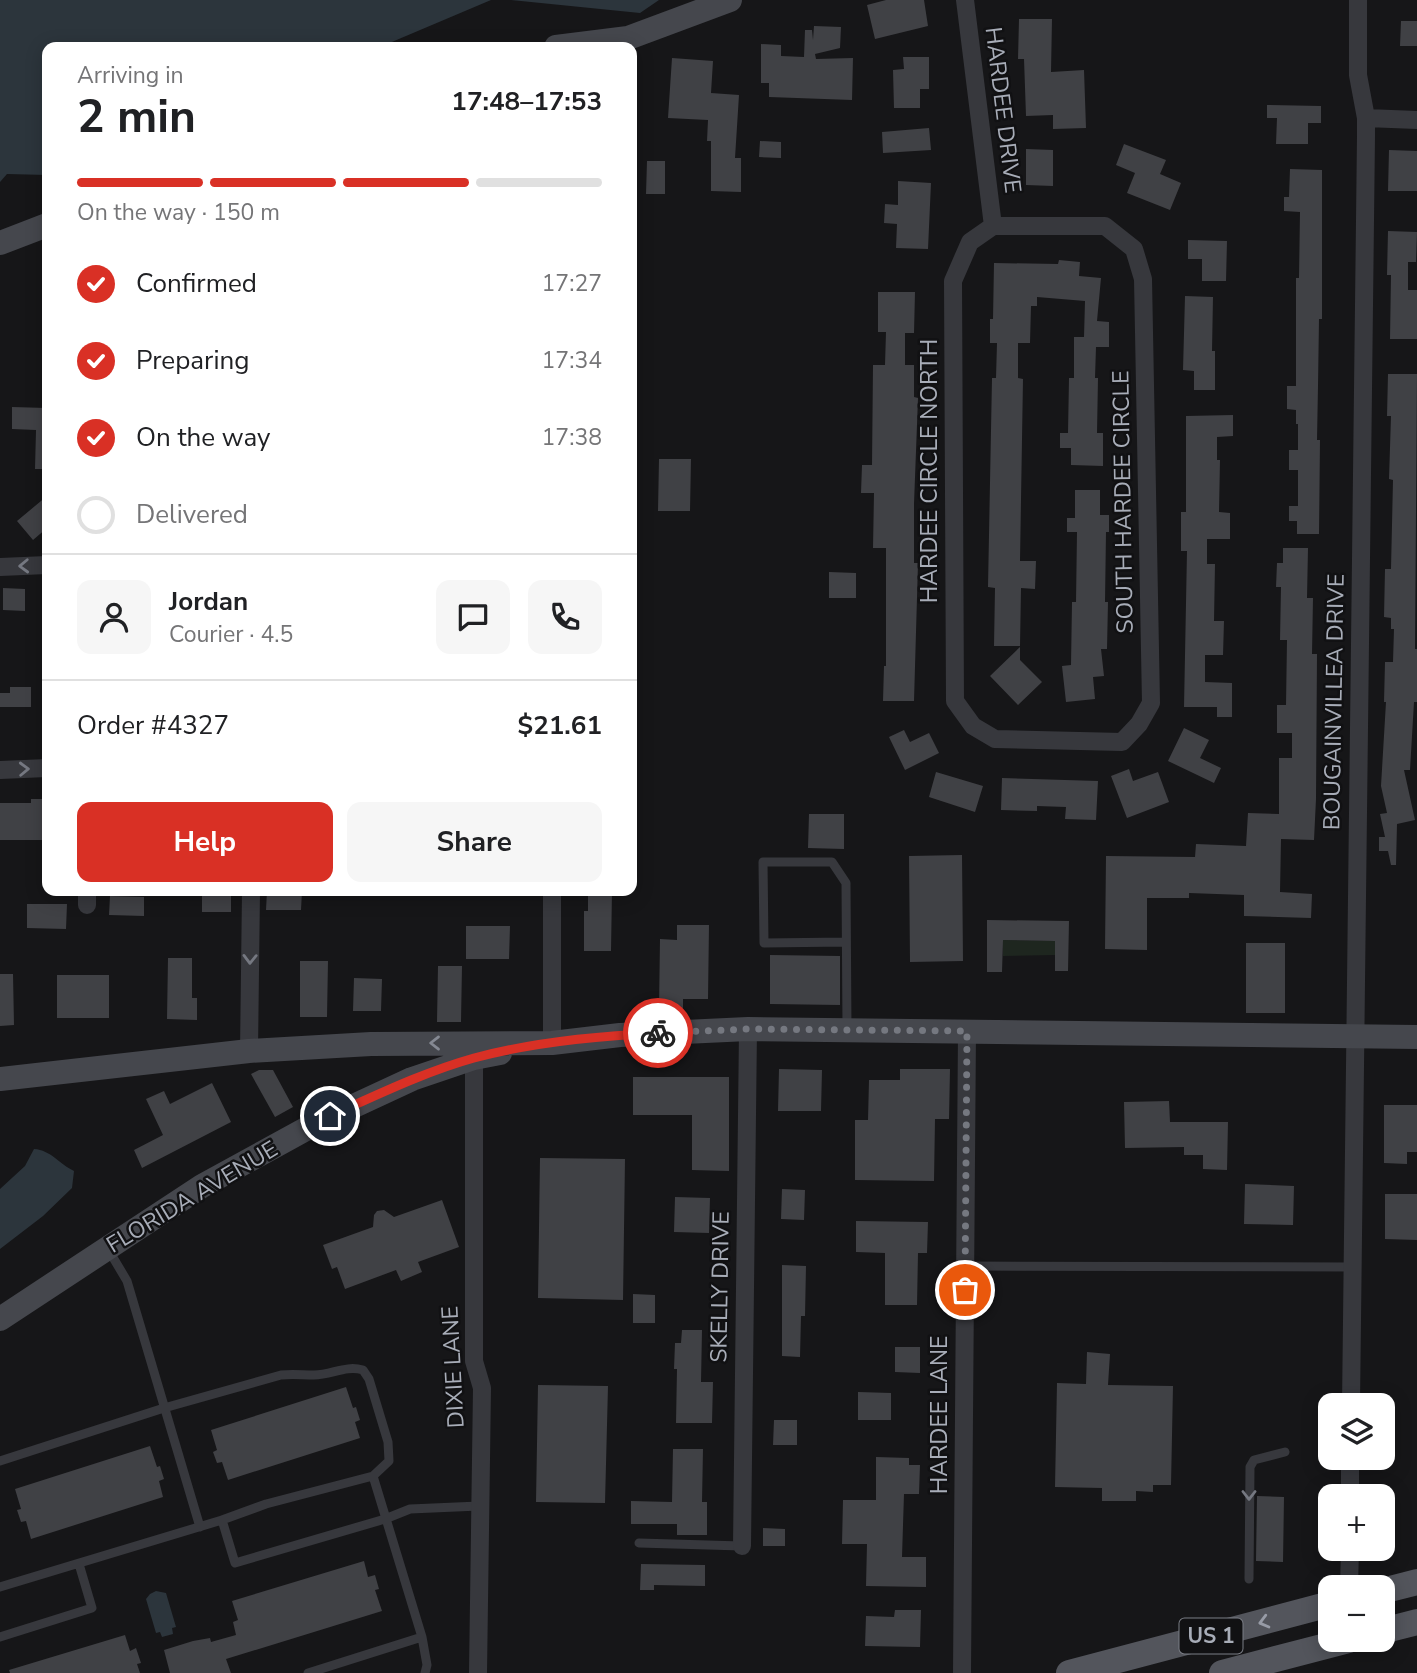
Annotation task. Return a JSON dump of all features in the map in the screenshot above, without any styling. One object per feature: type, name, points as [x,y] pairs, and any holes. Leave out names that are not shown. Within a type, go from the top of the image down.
[{"type":"main road","points":[[1395,1587],[1417,1581]]},
{"type":"main road","name":"US 1","points":[[1069,1673],[1318,1607]]},
{"type":"main road","points":[[1395,1628],[1417,1622]]},
{"type":"main road","name":"US 1","points":[[1222,1673],[1318,1648]]},
{"type":"street","points":[[596,42],[628,38],[730,0]]},
{"type":"street","name":"HARDEE DRIVE","points":[[965,0],[993,226]]},
{"type":"street","name":"BOUGAINVILLEA DRIVE","points":[[1351,1393],[1366,118],[1358,75],[1358,0]]},
{"type":"street","points":[[1366,118],[1417,120]]},
{"type":"street","name":"HARDEE CIRCLE NORTH","points":[[973,726],[955,701],[953,281],[970,242],[993,226]]},
{"type":"street","name":"SOUTH HARDEE CIRCLE","points":[[973,726],[995,739],[1122,742],[1139,724],[1151,704],[1143,279],[1134,249],[1105,226],[993,226]]},
{"type":"street","points":[[0,243],[42,227]]},
{"type":"street","points":[[0,567],[42,565]]},
{"type":"street","points":[[0,770],[42,768]]},
{"type":"street","points":[[249,1051],[251,896]]},
{"type":"street","points":[[552,896],[552,1043]]},
{"type":"street","points":[[0,1079],[249,1051],[371,1044],[552,1043],[620,1035],[748,1029],[1417,1037]]},
{"type":"street","name":"SKELLY DRIVE","points":[[742,1546],[748,1029]]},
{"type":"street","name":"HARDEE LANE","points":[[962,1673],[967,1031]]},
{"type":"street","name":"FLORIDA AVENUE","points":[[0,1319],[213,1180],[324,1119],[412,1079],[474,1058],[552,1043]]},
{"type":"street","points":[[371,1044],[393,1052],[412,1079]]},
{"type":"street","name":"DIXIE LANE","points":[[474,1058],[474,1361],[482,1388],[478,1673]]},
{"type":"lane","points":[[846,942],[764,943],[764,862],[832,862],[846,883],[848,1030]]},
{"type":"lane","points":[[107,1248],[127,1281],[200,1527]]},
{"type":"lane","points":[[965,1266],[1352,1267]]},
{"type":"lane","points":[[0,1461],[164,1408],[281,1375],[314,1375],[352,1367],[363,1370],[369,1379],[388,1442],[389,1461],[373,1476],[266,1504],[200,1527],[0,1587]]},
{"type":"lane","points":[[1249,1579],[1250,1467],[1254,1460],[1285,1452]]},
{"type":"lane","points":[[373,1476],[422,1637],[427,1665],[425,1673]]},
{"type":"lane","points":[[222,1520],[235,1563],[411,1509],[479,1506]]},
{"type":"lane","points":[[639,1543],[742,1546]]},
{"type":"lane","points":[[0,1637],[92,1608],[79,1564]]},
{"type":"lane","points":[[308,1673],[422,1637]]},
{"type":"shaded area","points":[[0,0],[491,0],[392,42],[42,42],[42,175],[7,174],[0,182]]},
{"type":"shaded area","points":[[511,0],[659,0],[640,13]]},
{"type":"shaded area","points":[[1003,940],[1055,941],[1055,955],[1003,956]]},
{"type":"shaded area","points":[[34,1149],[45,1152],[74,1171],[72,1188],[43,1216],[0,1249],[0,1189],[25,1166]]},
{"type":"shaded area","points":[[156,1591],[166,1593],[176,1627],[172,1628],[173,1634],[162,1637],[160,1632],[156,1633],[146,1599]]},
{"type":"building","points":[[886,0],[924,0],[928,26],[875,39],[867,5]]},
{"type":"building","points":[[1019,19],[1052,19],[1051,72],[1084,70],[1086,128],[1053,129],[1053,115],[1026,116],[1024,59],[1018,59]]},
{"type":"building","points":[[1401,21],[1417,21],[1417,46],[1400,46]]},
{"type":"building","points":[[814,26],[841,27],[840,48],[815,54],[816,59],[853,58],[852,100],[769,97],[769,83],[761,83],[761,44],[781,45],[781,56],[804,57],[805,30],[812,30],[813,40]]},
{"type":"building","points":[[903,57],[929,57],[929,89],[920,89],[920,108],[894,108],[893,70],[904,69]]},
{"type":"building","points":[[672,58],[713,61],[711,93],[739,95],[735,158],[741,158],[741,192],[711,191],[711,141],[707,141],[708,120],[668,118]]},
{"type":"building","points":[[1267,105],[1321,106],[1321,123],[1308,123],[1308,144],[1276,144],[1277,118],[1267,118]]},
{"type":"building","points":[[929,128],[931,150],[883,153],[882,132]]},
{"type":"building","points":[[760,141],[781,142],[781,158],[759,157]]},
{"type":"building","points":[[1124,144],[1166,160],[1160,174],[1181,183],[1170,210],[1127,193],[1135,173],[1116,165]]},
{"type":"building","points":[[1026,149],[1053,150],[1053,186],[1026,185]]},
{"type":"building","points":[[1389,150],[1417,151],[1417,191],[1388,191]]},
{"type":"building","points":[[647,161],[665,161],[665,194],[646,194]]},
{"type":"building","points":[[1290,169],[1322,170],[1322,319],[1319,319],[1317,440],[1320,440],[1319,534],[1297,534],[1297,521],[1289,521],[1289,506],[1298,506],[1298,470],[1289,470],[1289,450],[1298,450],[1298,424],[1296,410],[1287,409],[1287,386],[1296,386],[1296,278],[1299,278],[1300,212],[1284,211],[1284,197],[1289,197]]},
{"type":"building","points":[[898,181],[931,183],[928,249],[896,248],[897,224],[884,223],[885,204],[898,205]]},
{"type":"building","points":[[1388,231],[1417,232],[1416,262],[1408,262],[1408,290],[1417,290],[1417,339],[1390,339],[1391,275],[1387,275]]},
{"type":"building","points":[[1188,240],[1227,241],[1226,281],[1202,281],[1202,259],[1188,259]]},
{"type":"building","points":[[1059,260],[1080,262],[1079,276],[1101,278],[1097,321],[1109,322],[1109,347],[1096,347],[1097,433],[1103,433],[1103,466],[1071,465],[1071,448],[1060,448],[1060,433],[1068,433],[1069,378],[1074,378],[1074,337],[1084,337],[1085,301],[1037,297],[1037,306],[1031,306],[1030,343],[1018,343],[1018,378],[1023,379],[1020,561],[1036,561],[1035,589],[1021,588],[1020,646],[994,646],[995,588],[988,587],[992,378],[996,378],[997,343],[990,343],[994,263],[1058,264]]},
{"type":"building","points":[[878,292],[915,292],[914,333],[905,333],[905,365],[914,365],[914,397],[918,398],[914,504],[914,563],[918,563],[914,701],[883,701],[886,666],[886,548],[873,548],[874,493],[861,493],[862,465],[872,465],[873,365],[885,365],[886,332],[878,332]]},
{"type":"building","points":[[1185,296],[1213,297],[1212,351],[1215,351],[1215,390],[1194,390],[1194,371],[1183,370]]},
{"type":"building","points":[[1388,374],[1417,374],[1417,702],[1414,702],[1410,770],[1404,770],[1415,820],[1397,824],[1396,865],[1391,865],[1388,851],[1379,851],[1379,837],[1385,837],[1380,814],[1387,813],[1381,786],[1386,702],[1385,662],[1393,662],[1394,629],[1391,629],[1391,618],[1384,617],[1385,569],[1391,569],[1393,480],[1389,479],[1391,416],[1387,416]]},
{"type":"building","points":[[12,407],[42,408],[42,469],[35,469],[36,430],[12,429]]},
{"type":"building","points":[[1233,415],[1233,436],[1217,437],[1217,460],[1220,460],[1219,512],[1230,513],[1230,539],[1207,539],[1207,564],[1215,564],[1214,621],[1224,621],[1223,655],[1205,655],[1205,682],[1232,683],[1232,717],[1217,717],[1217,707],[1184,707],[1187,551],[1181,551],[1181,512],[1186,512],[1186,416]]},
{"type":"building","points":[[659,459],[691,459],[690,511],[658,511]]},
{"type":"building","points":[[1075,490],[1100,490],[1100,515],[1109,515],[1109,532],[1106,532],[1107,649],[1101,649],[1104,676],[1093,677],[1095,699],[1066,702],[1062,666],[1071,665],[1072,602],[1076,602],[1077,532],[1067,532],[1067,518],[1075,518]]},
{"type":"building","points":[[42,500],[42,532],[33,540],[17,521]]},
{"type":"building","points":[[1283,548],[1308,548],[1307,598],[1313,598],[1312,654],[1317,654],[1316,799],[1314,840],[1281,839],[1280,892],[1312,894],[1311,918],[1244,916],[1244,895],[1189,893],[1189,898],[1147,898],[1147,950],[1105,949],[1106,856],[1195,857],[1196,844],[1246,846],[1248,813],[1279,814],[1279,758],[1292,758],[1292,733],[1277,733],[1277,705],[1286,705],[1287,640],[1280,640],[1281,587],[1276,587],[1277,563],[1283,563]]},
{"type":"building","points":[[829,572],[856,573],[856,598],[829,598]]},
{"type":"building","points":[[3,588],[25,589],[25,611],[3,610]]},
{"type":"building","points":[[1020,647],[1020,660],[1042,682],[1018,705],[990,676]]},
{"type":"building","points":[[10,687],[31,687],[31,707],[0,707],[0,693],[10,693]]},
{"type":"building","points":[[1184,728],[1209,740],[1200,758],[1221,768],[1214,783],[1168,761]]},
{"type":"building","points":[[904,730],[910,742],[929,733],[939,753],[905,770],[889,737]]},
{"type":"building","points":[[1129,769],[1133,781],[1158,772],[1169,802],[1127,818],[1111,776]]},
{"type":"building","points":[[936,772],[983,786],[975,812],[929,797]]},
{"type":"building","points":[[1002,778],[1098,781],[1096,820],[1065,819],[1066,807],[1037,806],[1037,811],[1001,810]]},
{"type":"building","points":[[31,799],[42,799],[42,840],[0,840],[0,803],[31,803]]},
{"type":"building","points":[[809,814],[844,814],[844,849],[808,848]]},
{"type":"building","points":[[962,855],[963,961],[910,962],[909,856]]},
{"type":"building","points":[[110,896],[144,897],[144,916],[109,915]]},
{"type":"building","points":[[202,896],[231,896],[231,912],[202,912]]},
{"type":"building","points":[[267,896],[302,896],[301,910],[266,910]]},
{"type":"building","points":[[588,896],[612,896],[611,951],[584,951],[584,911],[588,911]]},
{"type":"building","points":[[27,904],[67,904],[66,929],[27,928]]},
{"type":"building","points":[[987,920],[1069,921],[1068,971],[1055,971],[1055,941],[1003,940],[1002,972],[987,972]]},
{"type":"building","points":[[677,925],[709,925],[708,999],[683,999],[683,1008],[659,1008],[660,939],[677,940]]},
{"type":"building","points":[[466,926],[510,926],[509,959],[466,959]]},
{"type":"building","points":[[1246,943],[1285,943],[1285,1013],[1246,1013]]},
{"type":"building","points":[[770,955],[840,956],[840,1005],[770,1004]]},
{"type":"building","points":[[168,958],[192,958],[192,998],[197,998],[197,1020],[167,1019]]},
{"type":"building","points":[[300,961],[328,961],[327,1017],[300,1017]]},
{"type":"building","points":[[438,966],[462,966],[461,1022],[437,1022]]},
{"type":"building","points":[[0,974],[13,974],[14,1025],[0,1026]]},
{"type":"building","points":[[57,975],[109,975],[109,1018],[57,1018]]},
{"type":"building","points":[[354,978],[382,979],[381,1011],[353,1011]]},
{"type":"building","points":[[779,1069],[822,1070],[821,1111],[778,1111]]},
{"type":"building","points":[[900,1069],[950,1069],[949,1119],[935,1119],[934,1181],[855,1180],[855,1120],[868,1120],[869,1080],[900,1080]]},
{"type":"building","points":[[259,1070],[273,1070],[293,1107],[275,1117],[251,1074]]},
{"type":"building","points":[[633,1077],[729,1077],[729,1171],[692,1170],[692,1115],[633,1115]]},
{"type":"building","points":[[212,1083],[231,1122],[142,1168],[134,1150],[163,1135],[146,1099],[164,1091],[170,1104]]},
{"type":"building","points":[[1169,1101],[1170,1122],[1228,1122],[1227,1170],[1203,1169],[1203,1155],[1184,1155],[1184,1147],[1125,1148],[1124,1102]]},
{"type":"building","points":[[1384,1105],[1417,1105],[1417,1152],[1407,1152],[1407,1164],[1384,1163]]},
{"type":"building","points":[[540,1158],[625,1159],[623,1300],[538,1298]]},
{"type":"building","points":[[1245,1184],[1294,1186],[1293,1225],[1244,1224]]},
{"type":"building","points":[[782,1189],[805,1190],[804,1220],[781,1219]]},
{"type":"building","points":[[1385,1194],[1417,1194],[1417,1240],[1385,1239]]},
{"type":"building","points":[[675,1197],[710,1198],[709,1233],[674,1232]]},
{"type":"building","points":[[442,1200],[459,1247],[418,1262],[422,1272],[401,1281],[396,1270],[345,1289],[337,1267],[332,1269],[323,1245],[373,1227],[377,1211],[384,1210],[394,1217]]},
{"type":"building","points":[[856,1221],[928,1222],[927,1253],[918,1253],[917,1305],[885,1305],[885,1253],[856,1252]]},
{"type":"building","points":[[782,1265],[806,1266],[805,1316],[801,1316],[800,1357],[782,1356]]},
{"type":"building","points":[[633,1294],[655,1295],[655,1323],[633,1323]]},
{"type":"building","points":[[682,1330],[702,1330],[701,1382],[713,1382],[712,1423],[676,1423],[675,1343],[681,1343]]},
{"type":"building","points":[[895,1347],[920,1347],[920,1373],[895,1372]]},
{"type":"building","points":[[1087,1352],[1110,1354],[1108,1385],[1173,1386],[1171,1485],[1153,1485],[1153,1492],[1136,1491],[1136,1501],[1102,1501],[1102,1488],[1055,1487],[1057,1383],[1086,1384]]},
{"type":"building","points":[[538,1385],[608,1386],[605,1503],[536,1502]]},
{"type":"building","points":[[346,1387],[360,1420],[355,1422],[360,1438],[228,1480],[222,1462],[217,1463],[213,1452],[217,1450],[211,1430]]},
{"type":"building","points":[[858,1392],[891,1393],[891,1420],[858,1420]]},
{"type":"building","points":[[774,1420],[797,1420],[797,1445],[773,1445]]},
{"type":"building","points":[[150,1446],[164,1479],[159,1481],[163,1497],[31,1539],[26,1521],[21,1522],[17,1510],[21,1509],[15,1489]]},
{"type":"building","points":[[673,1449],[703,1449],[702,1502],[707,1502],[707,1535],[677,1535],[677,1524],[631,1524],[631,1501],[672,1502]]},
{"type":"building","points":[[876,1457],[909,1458],[909,1465],[920,1465],[919,1494],[904,1494],[902,1557],[926,1557],[926,1587],[866,1586],[867,1544],[842,1544],[843,1500],[876,1500]]},
{"type":"building","points":[[1257,1496],[1284,1497],[1283,1562],[1256,1561]]},
{"type":"building","points":[[763,1528],[785,1529],[785,1546],[763,1546]]},
{"type":"building","points":[[364,1561],[368,1577],[375,1575],[379,1589],[375,1590],[382,1611],[226,1659],[231,1673],[170,1673],[164,1650],[193,1641],[210,1638],[211,1642],[236,1635],[233,1622],[238,1620],[232,1601]]},
{"type":"building","points":[[641,1564],[705,1565],[705,1586],[654,1585],[654,1590],[640,1590]]},
{"type":"building","points":[[895,1610],[921,1610],[920,1647],[865,1646],[866,1616],[894,1617]]},
{"type":"building","points":[[125,1635],[130,1651],[136,1648],[141,1663],[137,1664],[140,1673],[10,1673],[9,1670]]},
{"type":"way so far","points":[[658,1033],[748,1029],[967,1031],[965,1290]]},
{"type":"route","points":[[330,1116],[412,1079],[474,1058],[552,1043],[658,1033]]}]
